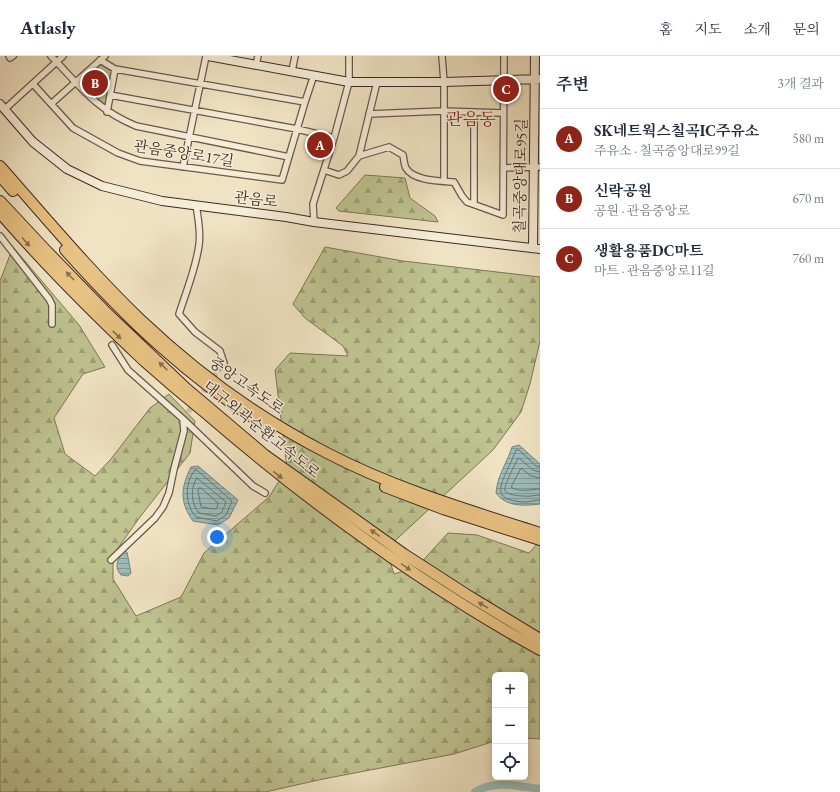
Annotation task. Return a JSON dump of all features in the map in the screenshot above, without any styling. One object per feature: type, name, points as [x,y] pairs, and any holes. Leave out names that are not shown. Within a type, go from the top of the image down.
[{"type":"highway","name":"중앙고속도로","points":[[0,166],[84,261],[140,319],[205,375],[245,404],[277,425],[327,453],[379,477],[444,501],[540,532]]},
{"type":"highway","name":"중앙고속도로","points":[[0,176],[79,265],[135,324],[199,380],[246,414],[317,455],[376,484],[443,509],[540,540]]},
{"type":"highway","name":"대구외곽순환고속도로","points":[[0,201],[105,311],[186,388],[265,455],[404,554],[540,639]]},
{"type":"highway","name":"대구외곽순환고속도로","points":[[0,213],[64,282],[145,362],[256,457],[355,532],[454,599],[540,650]]},
{"type":"highway","points":[[503,617],[540,634]]},
{"type":"highway","points":[[484,618],[492,625],[540,654]]},
{"type":"main road","points":[[207,56],[257,60],[292,71],[349,82],[538,80]]},
{"type":"main road","name":"칠곡중앙대로95길","points":[[535,56],[538,80],[537,248]]},
{"type":"main road","name":"관음로","points":[[2,106],[34,142],[67,169],[102,186],[162,201],[286,216],[314,222],[537,248]]},
{"type":"street","points":[[9,56],[10,58],[13,56]]},
{"type":"street","name":"관음중앙로17길","points":[[51,56],[96,104],[119,119],[136,126],[289,157]]},
{"type":"street","points":[[2,106],[33,84],[63,56]]},
{"type":"street","points":[[183,167],[188,137],[207,56]]},
{"type":"street","points":[[292,71],[295,56]]},
{"type":"street","points":[[314,222],[313,204],[334,138],[349,82],[349,56]]},
{"type":"street","points":[[442,56],[444,82],[444,181]]},
{"type":"street","points":[[359,156],[389,147],[403,155],[406,168],[420,178],[454,182],[467,202],[503,214],[504,56]]},
{"type":"street","points":[[50,104],[102,58],[115,69],[305,102]]},
{"type":"street","points":[[107,112],[115,69]]},
{"type":"street","name":"관음중앙로17길","points":[[33,84],[73,128],[118,153],[140,161],[282,180],[314,75]]},
{"type":"street","points":[[324,170],[339,175],[347,171],[359,156],[377,82]]},
{"type":"street","points":[[110,95],[297,129],[334,138]]},
{"type":"street","points":[[369,114],[443,111],[503,113]]},
{"type":"street","points":[[474,112],[474,204]]},
{"type":"street","points":[[503,168],[537,167]]},
{"type":"street","points":[[196,205],[199,222],[199,245],[193,271],[179,314],[195,332],[220,351],[224,363]]},
{"type":"street","points":[[0,236],[49,299],[52,305],[52,324]]},
{"type":"street","points":[[112,345],[128,370],[183,419],[253,486],[265,493]]},
{"type":"street","points":[[111,560],[155,518],[162,508],[169,493],[184,431],[183,419]]},
{"type":"green space","points":[[97,64],[102,65],[113,72],[106,104],[101,106],[80,85],[80,80]]},
{"type":"green space","points":[[365,175],[405,178],[410,198],[435,216],[438,222],[339,211],[336,208]]},
{"type":"green space","points":[[13,247],[79,325],[105,367],[83,374],[54,418],[65,454],[95,476],[111,459],[150,408],[169,394],[195,421],[190,453],[140,517],[113,555],[113,579],[136,616],[181,597],[204,553],[269,497],[287,468],[275,370],[290,353],[348,356],[343,346],[305,318],[293,304],[325,247],[403,261],[540,277],[540,341],[530,384],[521,412],[493,450],[386,549],[394,574],[417,567],[448,533],[477,535],[529,553],[540,541],[540,739],[528,738],[528,672],[492,672],[492,742],[454,754],[323,779],[265,792],[0,792],[0,281]]},
{"type":"water","points":[[519,445],[540,464],[540,504],[522,505],[510,503],[500,498],[496,493],[500,475],[512,447]]},
{"type":"water","points":[[198,466],[238,500],[229,518],[218,525],[193,521],[185,507],[183,494],[185,481],[191,467]]},
{"type":"water","points":[[124,551],[127,552],[131,573],[128,576],[121,575],[117,566],[118,560]]},
{"type":"waterway","points":[[475,792],[482,788],[498,785],[515,785],[540,789]]},
{"type":"tunnel","points":[[183,419],[224,363]]},
{"type":"place","name":"신락공원","points":[[95,83]]},
{"type":"place","name":"생활용품DC마트","points":[[506,89]]},
{"type":"place","name":"SK네트웍스칠곡IC주유소","points":[[320,145]]},
{"type":"district","name":"관음동","points":[[471,119]]}]
